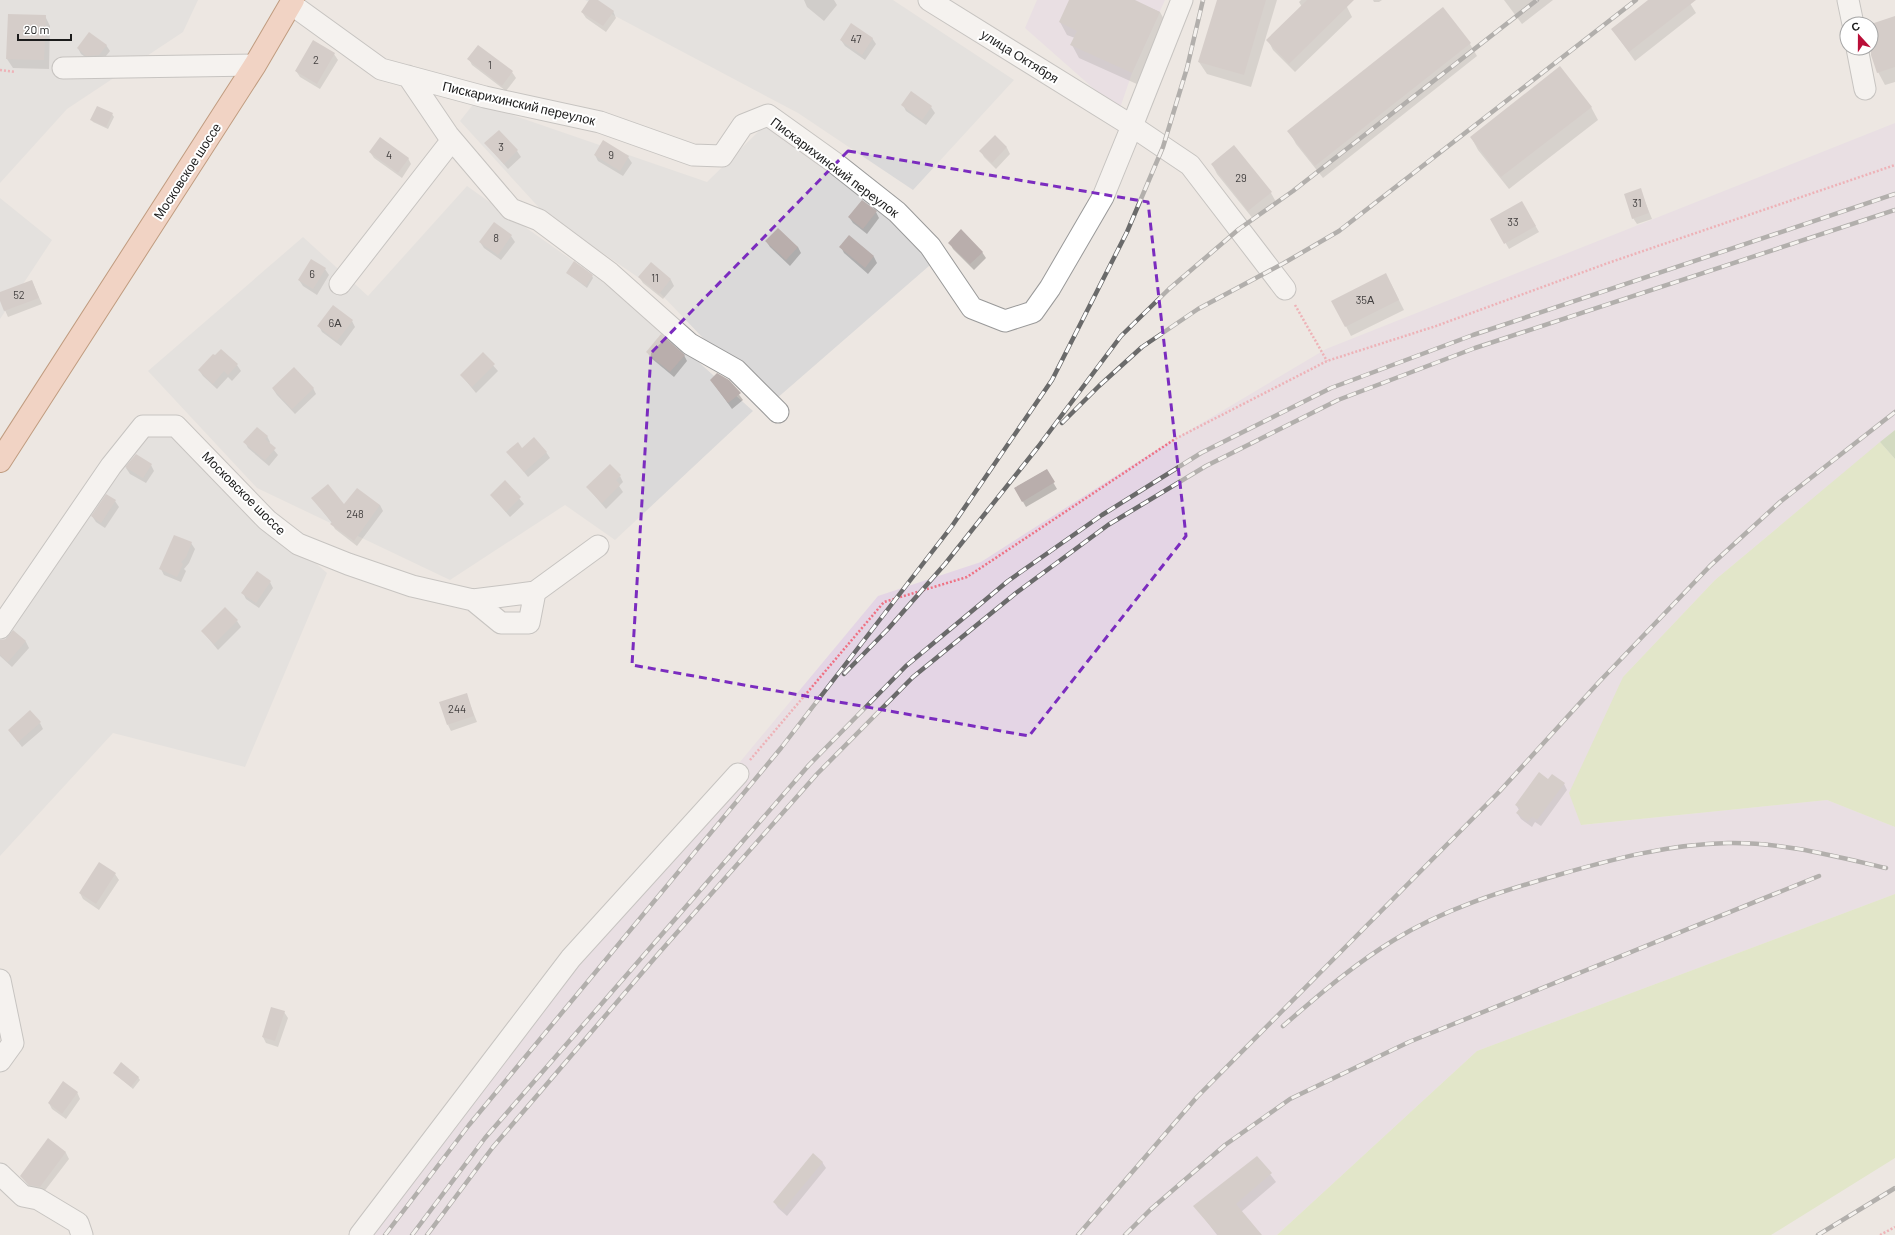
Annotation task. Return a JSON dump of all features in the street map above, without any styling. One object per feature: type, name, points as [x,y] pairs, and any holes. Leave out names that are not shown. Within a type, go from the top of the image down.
[{"type":"main road","name":"Московское шоссе","points":[[0,461],[255,65],[292,2]]},
{"type":"street","name":"улица Октября","points":[[929,0],[1111,112],[1190,165],[1286,289]]},
{"type":"street","points":[[1132,126],[1182,0]]},
{"type":"street","points":[[1848,0],[1851,16]]},
{"type":"street","name":"Пискарихинский переулок","points":[[292,2],[381,68],[485,97],[600,122],[693,155],[722,156],[742,125],[768,116],[835,163],[897,212],[930,246],[972,308],[1005,321],[1032,312],[1050,288],[1103,197],[1132,126]]},
{"type":"street","points":[[1859,56],[1865,89]]},
{"type":"street","points":[[62,68],[255,65]]},
{"type":"street","name":"Пискарихинский переулок","points":[[408,76],[452,140],[511,209],[539,220],[610,273],[690,344],[736,370],[778,412]]},
{"type":"street","points":[[340,284],[452,140]]},
{"type":"street","name":"Московское шоссе","points":[[0,628],[111,466],[143,426],[176,426],[267,520],[298,544],[348,564],[412,586],[473,600],[535,592],[598,546]]},
{"type":"street","points":[[473,600],[501,623],[530,622],[535,592]]},
{"type":"street","points":[[360,1235],[571,958],[738,774]]},
{"type":"street","points":[[0,980],[13,1043],[0,1061]]},
{"type":"street","points":[[0,1174],[23,1196],[38,1199],[78,1223],[82,1235]]},
{"type":"path","points":[[0,70],[15,72]]},
{"type":"path","points":[[738,774],[884,602],[967,577],[1175,439],[1327,362],[1436,326],[1608,263],[1895,165]]},
{"type":"path","points":[[1286,289],[1327,362]]},
{"type":"path","points":[[1880,1235],[1895,1227]]},
{"type":"highlighted area","points":[[848,151],[1148,202],[1186,536],[1029,736],[632,665],[651,353]]},
{"type":"shaded area","points":[[0,0],[198,0],[183,32],[67,109],[0,183]]},
{"type":"shaded area","points":[[585,0],[893,0],[1014,80],[913,190],[798,113]]},
{"type":"shaded area","points":[[1037,0],[1165,0],[1132,73],[1119,111],[1025,28]]},
{"type":"shaded area","points":[[475,102],[707,182],[768,122],[937,259],[768,406],[658,291],[543,212],[460,121]]},
{"type":"shaded area","points":[[1895,123],[1895,430],[1715,580],[1623,677],[1582,825],[1827,800],[1895,827],[1895,894],[1477,1051],[1277,1235],[355,1235],[572,964],[878,596],[981,562],[1153,452],[1326,349]]},
{"type":"shaded area","points":[[467,186],[634,304],[753,411],[615,540],[565,505],[450,580],[257,488],[148,371],[303,237],[368,296]]},
{"type":"shaded area","points":[[0,198],[52,240],[0,319]]},
{"type":"shaded area","points":[[164,431],[327,573],[245,767],[113,733],[0,856],[0,617],[127,444]]},
{"type":"green space","points":[[1895,430],[1895,459],[1880,442]]},
{"type":"green space","points":[[1880,442],[1895,459],[1895,827],[1827,800],[1581,825],[1569,793],[1623,677],[1715,580]]},
{"type":"green space","points":[[1895,894],[1895,1158],[1771,1235],[1277,1235],[1477,1051]]},
{"type":"building","points":[[589,0],[598,0],[614,11],[603,26],[581,12]]},
{"type":"building","points":[[1069,0],[1135,0],[1160,12],[1132,73],[1070,45],[1077,31],[1059,22]]},
{"type":"building","points":[[1217,0],[1266,0],[1244,75],[1198,62]]},
{"type":"building","points":[[1307,0],[1354,0],[1289,64],[1266,40]]},
{"type":"building","points":[[1648,0],[1696,0],[1629,52],[1611,29]]},
{"type":"building","points":[[1443,7],[1471,43],[1315,166],[1287,131]]},
{"type":"building","points":[[8,14],[46,15],[44,60],[6,59]]},
{"type":"building","points":[[1895,16],[1895,67],[1877,73],[1871,56],[1879,56],[1879,21]]},
{"type":"building","points":[[851,23],[873,38],[862,55],[840,40]]},
{"type":"building","points":[[89,32],[107,45],[99,55],[86,56],[77,48]]},
{"type":"building","points":[[313,40],[335,53],[317,84],[295,71]]},
{"type":"building","points":[[478,45],[513,71],[502,86],[467,59]]},
{"type":"building","points":[[1560,66],[1592,107],[1501,177],[1470,137]]},
{"type":"building","points":[[911,91],[932,106],[922,120],[901,105]]},
{"type":"building","points":[[97,106],[113,113],[106,127],[90,120]]},
{"type":"building","points":[[499,130],[518,150],[504,164],[484,143]]},
{"type":"building","points":[[995,135],[1007,147],[992,163],[979,151]]},
{"type":"building","points":[[380,137],[409,158],[398,173],[369,152]]},
{"type":"building","points":[[603,140],[629,156],[620,171],[594,155]]},
{"type":"building","points":[[1234,145],[1272,192],[1248,211],[1211,164]]},
{"type":"building","points":[[1641,188],[1649,213],[1632,219],[1624,194]]},
{"type":"building","points":[[862,200],[877,211],[863,229],[848,217]]},
{"type":"building","points":[[1522,201],[1536,226],[1504,244],[1490,219]]},
{"type":"building","points":[[494,222],[512,235],[498,255],[479,242]]},
{"type":"building","points":[[778,228],[798,247],[786,260],[765,241]]},
{"type":"building","points":[[961,229],[983,252],[970,264],[948,243]]},
{"type":"building","points":[[849,235],[874,256],[865,268],[839,247]]},
{"type":"building","points":[[311,259],[326,268],[313,289],[298,280]]},
{"type":"building","points":[[574,261],[593,275],[586,286],[566,273]]},
{"type":"building","points":[[651,262],[671,279],[659,294],[638,277]]},
{"type":"building","points":[[1386,273],[1399,300],[1345,327],[1331,301]]},
{"type":"building","points":[[32,280],[39,298],[4,311],[0,301],[0,292]]},
{"type":"building","points":[[333,305],[353,320],[337,341],[317,326]]},
{"type":"building","points":[[661,334],[685,355],[670,372],[646,352]]},
{"type":"building","points":[[221,349],[238,364],[228,375],[224,371],[213,384],[198,370],[213,354],[215,355]]},
{"type":"building","points":[[483,352],[495,364],[472,387],[460,375]]},
{"type":"building","points":[[294,367],[314,388],[292,409],[272,388]]},
{"type":"building","points":[[717,373],[729,380],[741,393],[728,403],[710,380]]},
{"type":"building","points":[[257,427],[268,436],[265,439],[276,448],[265,460],[243,442]]},
{"type":"building","points":[[534,437],[547,452],[524,472],[506,452],[518,442],[522,448]]},
{"type":"building","points":[[136,454],[152,464],[143,478],[125,467]]},
{"type":"building","points":[[610,464],[621,475],[616,480],[620,485],[602,503],[586,487]]},
{"type":"building","points":[[1047,469],[1055,482],[1022,502],[1014,488]]},
{"type":"building","points":[[505,480],[521,497],[506,512],[490,495]]},
{"type":"building","points":[[328,484],[344,504],[357,488],[380,505],[354,541],[330,524],[332,522],[311,498]]},
{"type":"building","points":[[106,494],[116,500],[101,523],[91,516]]},
{"type":"building","points":[[174,535],[192,542],[186,557],[181,562],[183,564],[177,577],[159,569]]},
{"type":"building","points":[[257,571],[271,581],[256,603],[241,593]]},
{"type":"building","points":[[225,607],[238,620],[214,644],[201,631]]},
{"type":"building","points":[[13,630],[26,641],[8,662],[0,655],[0,640],[6,639]]},
{"type":"building","points":[[467,693],[474,716],[447,725],[439,702]]},
{"type":"building","points":[[30,710],[41,722],[18,742],[8,730]]},
{"type":"building","points":[[1539,772],[1548,779],[1552,774],[1565,783],[1537,820],[1532,817],[1528,822],[1516,813],[1520,808],[1515,805]]},
{"type":"building","points":[[99,862],[116,873],[96,904],[79,893]]},
{"type":"building","points":[[271,1007],[285,1011],[275,1041],[262,1037]]},
{"type":"building","points":[[121,1062],[139,1077],[131,1087],[113,1073]]},
{"type":"building","points":[[63,1081],[78,1092],[62,1114],[48,1103]]},
{"type":"building","points":[[48,1138],[66,1152],[40,1187],[29,1185],[20,1176]]},
{"type":"building","points":[[813,1153],[823,1162],[783,1210],[773,1202]]},
{"type":"building","points":[[1257,1156],[1272,1173],[1236,1204],[1262,1235],[1218,1235],[1193,1206]]},
{"type":"railway","points":[[385,1235],[469,1125],[781,748],[952,526],[1052,380],[1127,232],[1163,147],[1187,68],[1203,0]]},
{"type":"railway","points":[[844,674],[888,629],[945,564],[1038,447],[1121,336],[1169,289],[1239,229],[1293,191],[1537,0]]},
{"type":"railway","points":[[1062,423],[1099,386],[1142,347],[1198,309],[1284,263],[1339,231],[1636,0]]},
{"type":"railway","points":[[412,1235],[485,1138],[809,765],[906,666],[1008,581],[1052,550],[1102,515],[1201,453],[1331,388],[1473,335],[1895,194]]},
{"type":"railway","points":[[427,1235],[493,1147],[659,953],[817,774],[913,677],[1016,593],[1108,525],[1206,466],[1338,400],[1475,348],[1895,210]]},
{"type":"railway","points":[[1078,1235],[1197,1097],[1499,792],[1599,682],[1710,566],[1780,502],[1895,412]]},
{"type":"railway","points":[[1283,1026],[1350,970],[1413,929],[1453,910],[1495,894],[1600,863],[1642,853],[1685,846],[1748,843],[1788,847],[1886,868]]},
{"type":"railway","points":[[1125,1235],[1150,1210],[1225,1145],[1290,1099],[1409,1042],[1819,876]]},
{"type":"railway","points":[[1818,1235],[1895,1188]]}]
